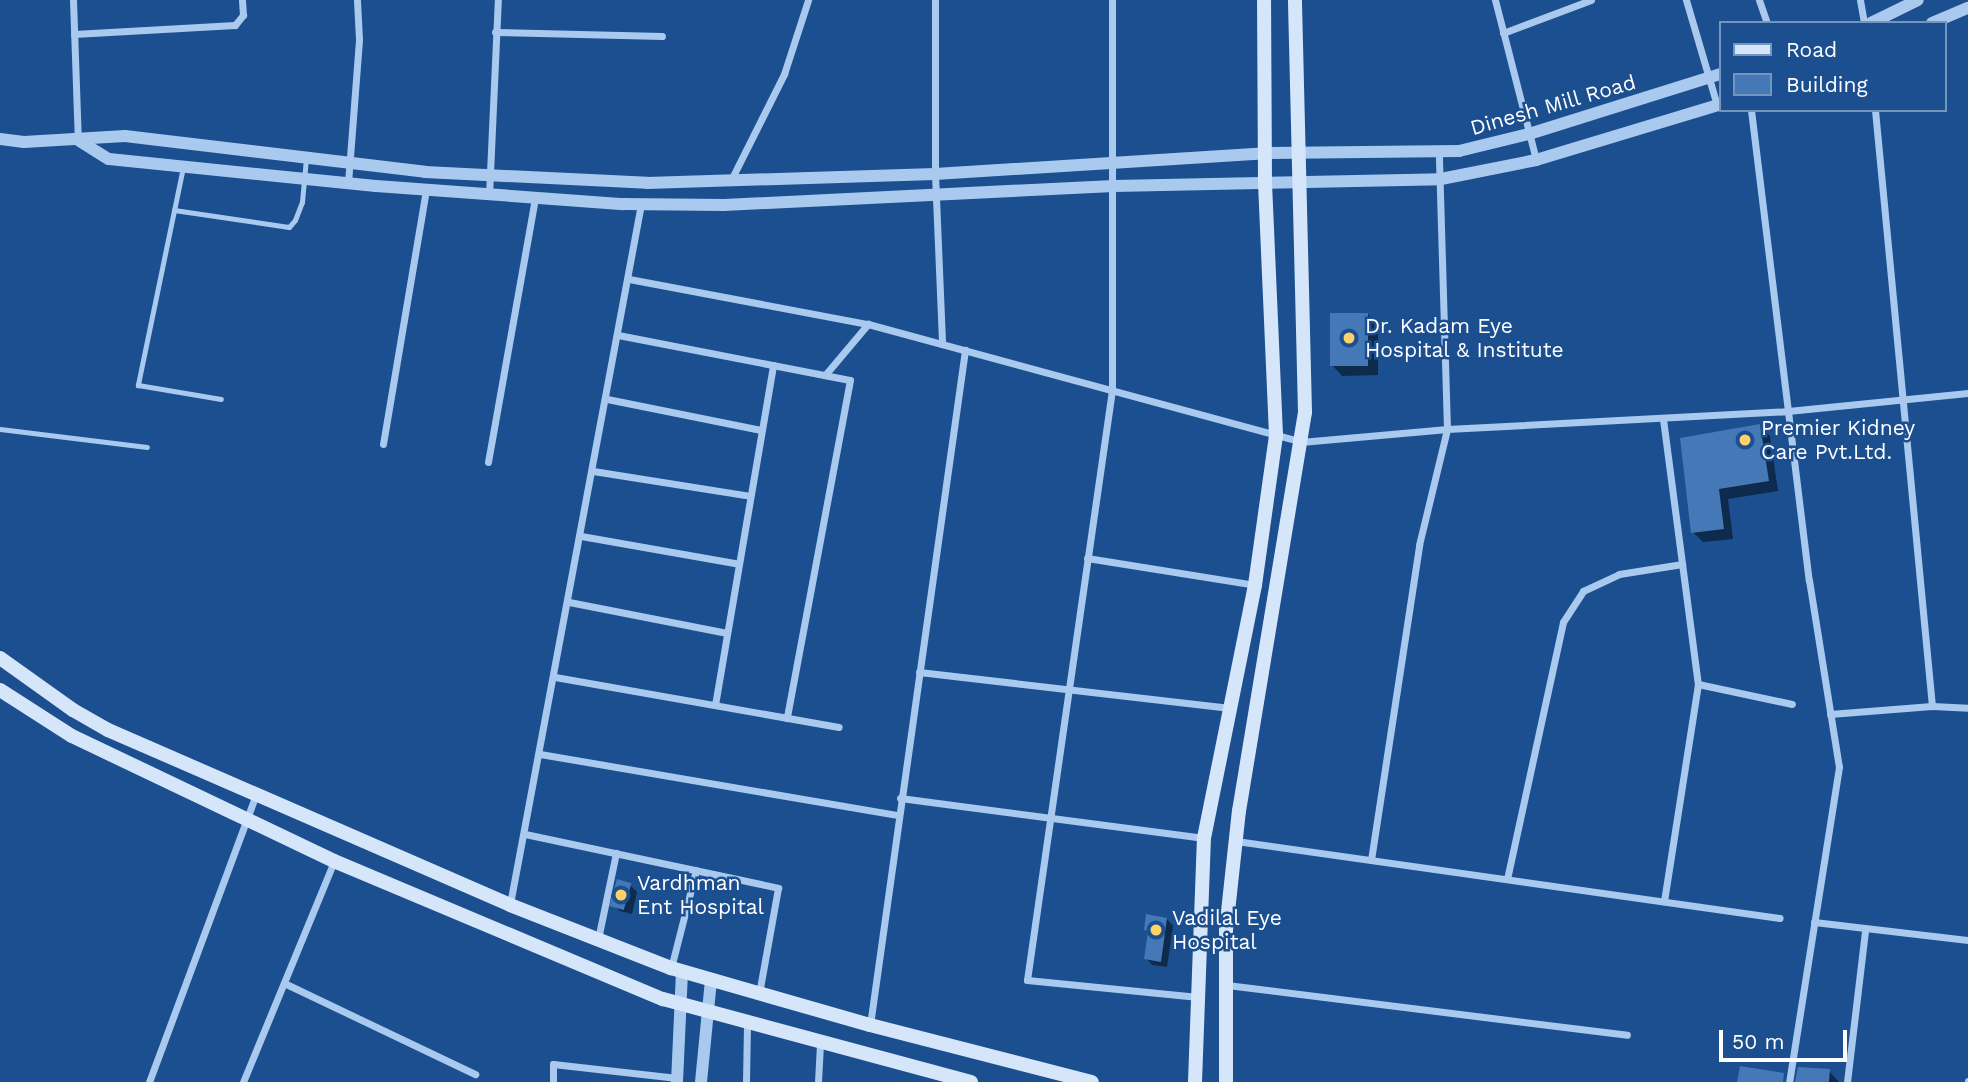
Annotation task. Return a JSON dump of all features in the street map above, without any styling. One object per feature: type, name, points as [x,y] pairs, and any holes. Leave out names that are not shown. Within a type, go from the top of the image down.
[{"type":"main road","points":[[1195,1082],[1204,838],[1228,708],[1255,585],[1276,435],[1265,183],[1264,0]]},
{"type":"main road","points":[[1226,1082],[1226,930],[1235,841],[1305,412],[1295,0]]},
{"type":"main road","points":[[0,658],[72,710],[108,730],[510,905],[676,970],[870,1025],[1092,1082]]},
{"type":"main road","points":[[0,690],[72,736],[334,861],[678,1005],[971,1082]]},
{"type":"street","points":[[72,0],[78,141],[109,159],[489,196],[641,204],[790,202],[1114,186],[1441,180],[1536,160],[1719,105],[1715,76],[1686,0]]},
{"type":"street","points":[[74,34],[235,25],[243,15],[242,0]]},
{"type":"street","points":[[348,183],[359,39],[357,0]]},
{"type":"street","points":[[489,196],[498,0]]},
{"type":"street","points":[[730,181],[784,75],[808,0]]},
{"type":"street","points":[[935,0],[934,174],[942,344]]},
{"type":"street","points":[[1112,0],[1112,390],[1027,980],[1198,997]]},
{"type":"street","points":[[1495,0],[1536,160]]},
{"type":"street","points":[[1503,33],[1591,0]]},
{"type":"street","points":[[1759,0],[1767,21]]},
{"type":"street","points":[[1860,0],[1864,21]]},
{"type":"street","points":[[1875,21],[1918,0]]},
{"type":"street","points":[[1937,21],[1968,8]]},
{"type":"street","points":[[495,32],[662,36]]},
{"type":"street","name":"Dinesh Mill Road","points":[[0,139],[24,142],[78,141],[125,136],[350,163],[490,176],[647,183],[934,174],[1114,165],[1265,153],[1439,153],[1480,149],[1715,76]]},
{"type":"street","points":[[1751,112],[1809,580],[1839,767],[1788,1082]]},
{"type":"street","points":[[1875,112],[1932,706]]},
{"type":"street","points":[[1371,860],[1419,545],[1447,429],[1439,153]]},
{"type":"street","points":[[383,444],[426,190]]},
{"type":"street","points":[[488,462],[535,199]]},
{"type":"street","points":[[510,905],[607,399],[641,204]]},
{"type":"street","points":[[629,279],[868,324],[1301,442],[1447,429],[1788,411],[1968,393]]},
{"type":"street","points":[[825,375],[868,324]]},
{"type":"street","points":[[618,335],[850,380],[787,718]]},
{"type":"street","points":[[870,1025],[965,350]]},
{"type":"street","points":[[715,705],[772,365]]},
{"type":"street","points":[[607,399],[761,430]]},
{"type":"street","points":[[1663,419],[1698,684],[1664,901]]},
{"type":"street","points":[[593,471],[750,496]]},
{"type":"street","points":[[581,536],[739,564]]},
{"type":"street","points":[[1087,558],[1255,585]]},
{"type":"street","points":[[1507,879],[1563,621],[1583,591],[1619,574],[1682,564]]},
{"type":"street","points":[[569,602],[727,633]]},
{"type":"street","points":[[919,672],[1228,708]]},
{"type":"street","points":[[555,677],[839,727]]},
{"type":"street","points":[[1698,684],[1792,704]]},
{"type":"street","points":[[1830,713],[1932,706],[1968,708]]},
{"type":"street","points":[[540,754],[898,815]]},
{"type":"street","points":[[149,1082],[256,793]]},
{"type":"street","points":[[900,798],[1050,820],[1204,838]]},
{"type":"street","points":[[525,834],[778,888],[759,994]]},
{"type":"street","points":[[1235,841],[1780,918]]},
{"type":"street","points":[[598,939],[616,853]]},
{"type":"street","points":[[243,1082],[334,861]]},
{"type":"street","points":[[553,1082],[553,1064],[677,1080],[676,970],[696,870]]},
{"type":"street","points":[[1814,922],[1968,940]]},
{"type":"street","points":[[1847,1082],[1866,930]]},
{"type":"street","points":[[701,1082],[711,980]]},
{"type":"street","points":[[284,983],[475,1074]]},
{"type":"street","points":[[1227,985],[1627,1035]]},
{"type":"street","points":[[746,1082],[747,1023]]},
{"type":"street","points":[[818,1082],[820,1043]]},
{"type":"lane","points":[[174,210],[289,227],[302,202],[306,157]]},
{"type":"lane","points":[[183,167],[138,385],[221,399]]},
{"type":"lane","points":[[0,429],[147,447]]},
{"type":"building","points":[[1330,313],[1368,313],[1368,366],[1330,366]]},
{"type":"building","points":[[1760,424],[1769,481],[1719,489],[1724,529],[1691,533],[1680,438]]},
{"type":"building","points":[[617,879],[631,883],[624,910],[609,906]]},
{"type":"building","points":[[1146,914],[1167,918],[1161,962],[1144,959],[1148,931],[1144,930]]},
{"type":"building","points":[[1740,1066],[1784,1073],[1783,1082],[1737,1082]]},
{"type":"building","points":[[1798,1067],[1830,1069],[1829,1082],[1795,1082]]},
{"type":"place","name":"Dr. Kadam Eye Hospital & Institute","points":[[1349,338]]},
{"type":"place","name":"Premier Kidney Care Pvt.Ltd.","points":[[1745,440]]},
{"type":"place","name":"Vardhman Ent Hospital","points":[[621,895]]},
{"type":"place","name":"Vadilal Eye Hospital","points":[[1156,930]]}]
